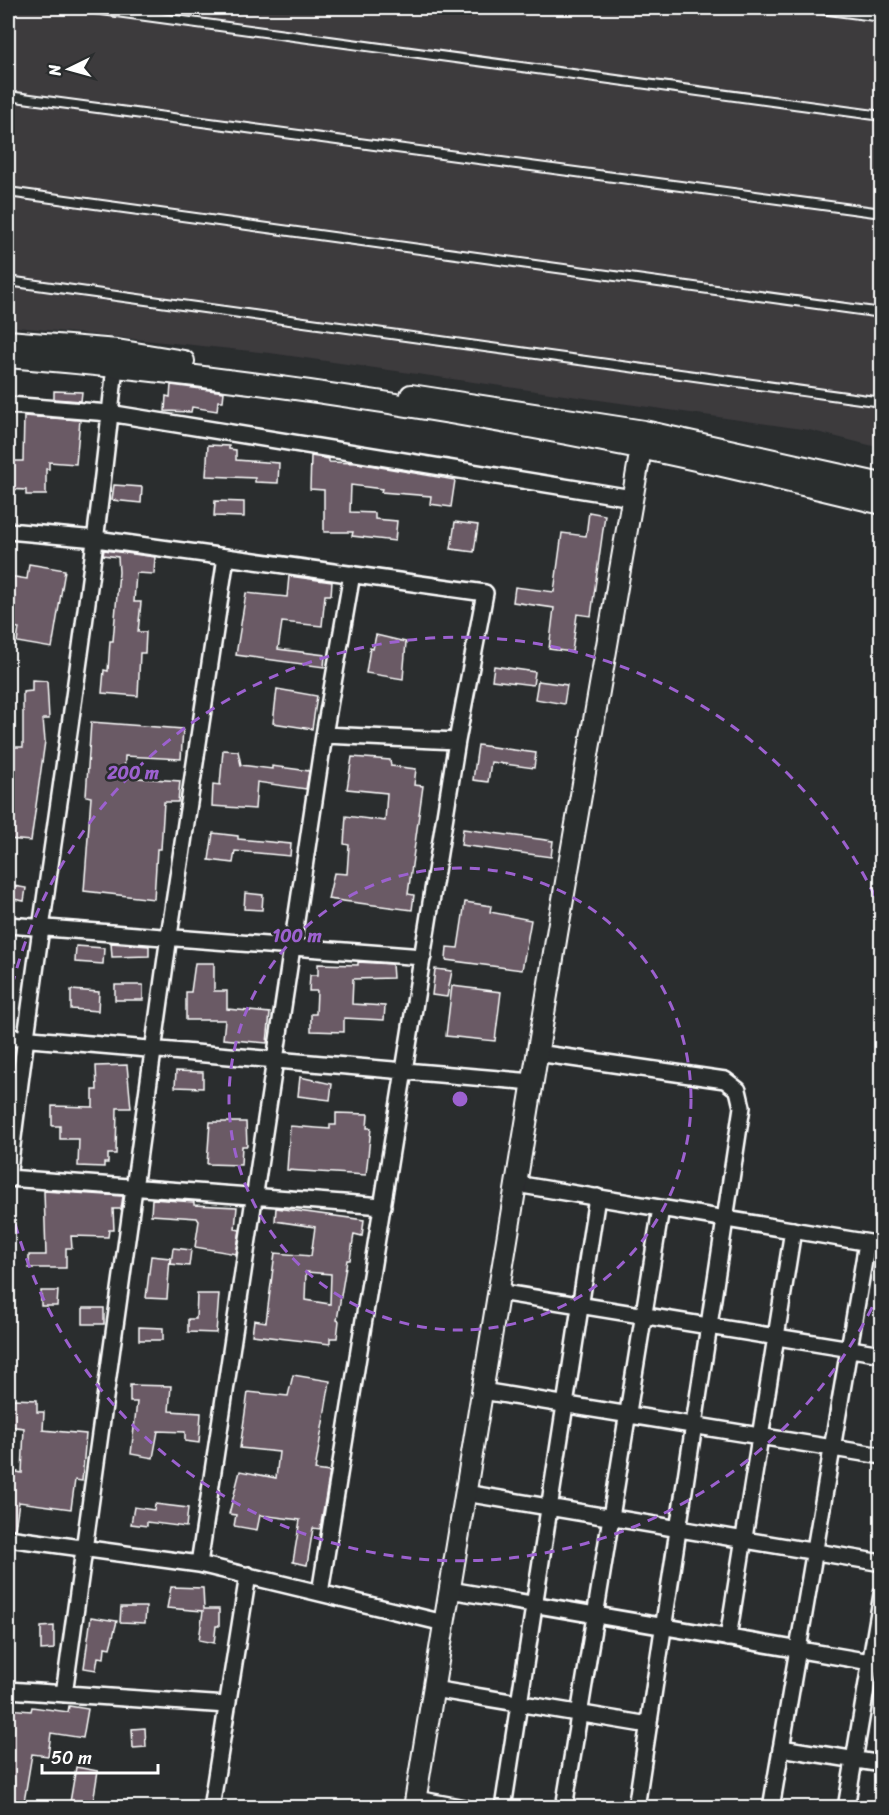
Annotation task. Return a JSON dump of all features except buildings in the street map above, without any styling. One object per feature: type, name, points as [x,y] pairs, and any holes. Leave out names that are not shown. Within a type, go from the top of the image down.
[{"type":"street","points":[[8,341],[642,439],[882,484]]},
{"type":"street","points":[[8,357],[116,358]]},
{"type":"street","points":[[116,358],[96,539],[39,926],[8,1178],[383,1206]]},
{"type":"street","points":[[8,405],[109,413],[632,498]]},
{"type":"street","points":[[465,1808],[415,1803],[537,1053],[642,439]]},
{"type":"street","points":[[642,439],[882,504]]},
{"type":"street","points":[[8,531],[96,539],[485,593],[457,741],[320,1593]]},
{"type":"street","points":[[64,1694],[153,1048],[226,557]]},
{"type":"street","points":[[199,1564],[324,735],[352,574]]},
{"type":"street","points":[[324,735],[457,741]]},
{"type":"street","points":[[8,925],[423,957]]},
{"type":"street","points":[[8,1037],[533,1082]]},
{"type":"street","points":[[537,1053],[725,1080],[738,1090],[742,1107],[727,1219],[636,1808]]},
{"type":"street","points":[[516,1184],[874,1244],[849,1349],[771,1808]]},
{"type":"street","points":[[503,1808],[597,1197]]},
{"type":"street","points":[[564,1808],[662,1208]]},
{"type":"street","points":[[728,1638],[793,1230]]},
{"type":"street","points":[[498,1292],[882,1354]]},
{"type":"street","points":[[482,1391],[882,1456]]},
{"type":"street","points":[[465,1493],[882,1563]]},
{"type":"street","points":[[8,1538],[199,1564],[444,1623]]},
{"type":"street","points":[[211,1808],[248,1575]]},
{"type":"street","points":[[450,1590],[876,1663]]},
{"type":"street","points":[[846,1808],[854,1759],[876,1663],[882,1594]]},
{"type":"street","points":[[434,1689],[649,1725]]},
{"type":"street","points":[[8,1690],[227,1705]]},
{"type":"street","points":[[781,1748],[882,1764]]},
{"type":"lane","points":[[8,25],[10,8]]},
{"type":"lane","points":[[87,8],[882,116]]},
{"type":"lane","points":[[813,8],[882,17]]},
{"type":"lane","points":[[8,96],[882,213]]},
{"type":"lane","points":[[8,192],[882,313]]},
{"type":"lane","points":[[8,281],[882,402]]},
{"type":"shaded area","points":[[8,8],[881,8],[881,448],[809,430],[270,353],[8,326]]}]
